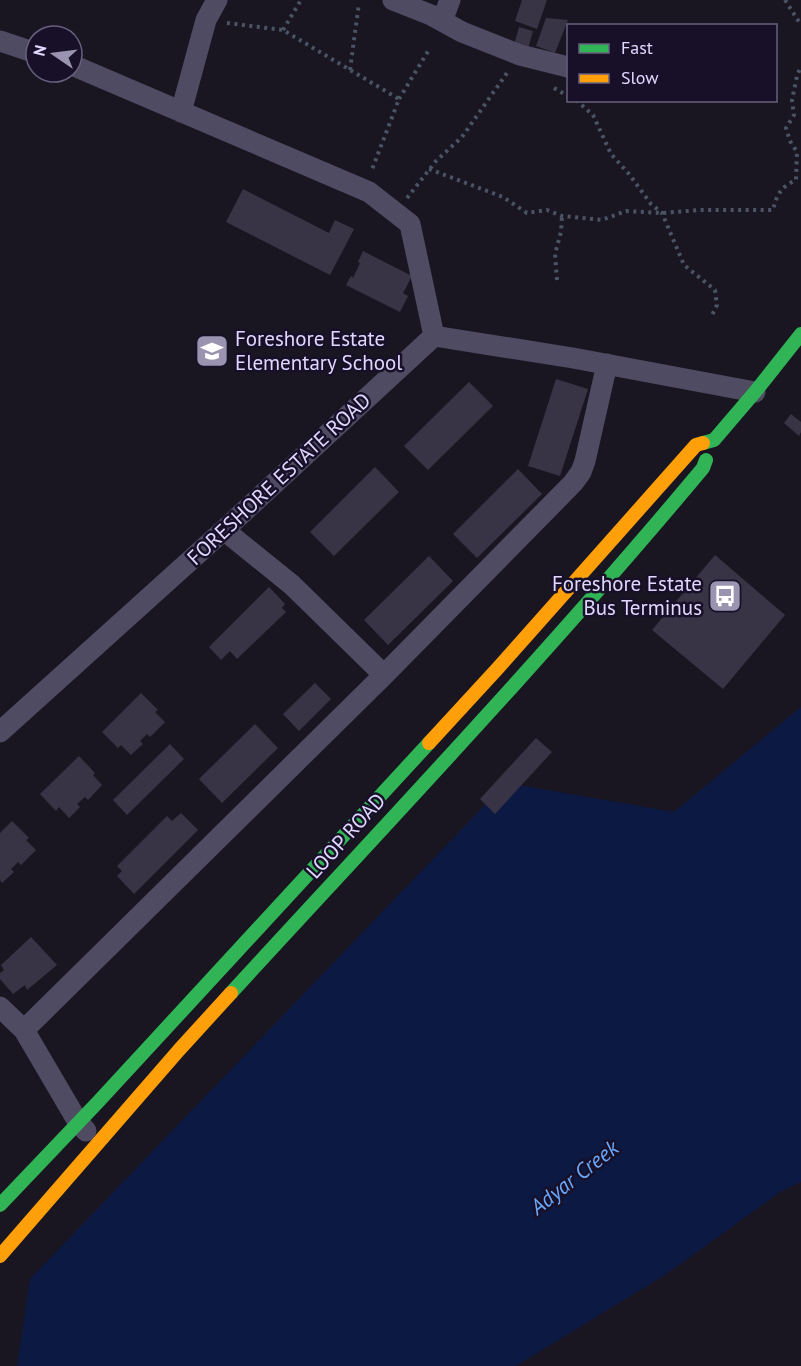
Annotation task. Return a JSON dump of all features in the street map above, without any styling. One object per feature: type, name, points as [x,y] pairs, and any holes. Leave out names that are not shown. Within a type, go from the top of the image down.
[{"type":"street","points":[[181,112],[206,20],[217,0]]},
{"type":"street","points":[[393,0],[431,15],[462,32],[520,55],[567,67]]},
{"type":"street","points":[[442,21],[450,0]]},
{"type":"street","points":[[0,41],[24,49]]},
{"type":"street","points":[[84,70],[369,192],[396,212],[410,224],[435,336],[607,364],[755,392]]},
{"type":"street","name":"LOOP ROAD","points":[[0,1256],[188,1041],[525,674],[647,536],[703,468],[714,440],[801,334]]},
{"type":"street","name":"FORESHORE ESTATE ROAD","points":[[3,723],[224,530],[435,336]]},
{"type":"street","points":[[24,1030],[384,675],[577,477],[585,461],[607,364]]},
{"type":"street","name":"LOOP ROAD","points":[[0,1204],[498,668],[696,445],[714,440]]},
{"type":"street","points":[[224,530],[292,585],[384,675]]},
{"type":"street","points":[[0,1007],[24,1030],[78,1122],[98,1144]]},
{"type":"path","points":[[283,30],[301,0]]},
{"type":"path","points":[[785,0],[801,25]]},
{"type":"path","points":[[350,70],[359,3]]},
{"type":"path","points":[[206,20],[283,30],[399,99]]},
{"type":"path","points":[[363,190],[399,99],[430,48]]},
{"type":"path","points":[[429,169],[503,197],[527,213],[547,210],[562,216],[602,220],[626,211],[662,213],[700,210],[773,210],[775,200],[784,186],[796,180],[797,152],[786,128],[794,115],[792,100],[801,66]]},
{"type":"path","points":[[396,212],[436,161],[462,137],[507,73]]},
{"type":"path","points":[[578,102],[593,115],[611,154],[651,204],[662,213],[684,265],[715,290],[717,305],[712,315]]},
{"type":"path","points":[[557,280],[555,254],[561,232],[562,216]]},
{"type":"water","name":"Adyar Creek","points":[[801,707],[801,1182],[780,1192],[668,1273],[516,1366],[17,1366],[30,1279],[506,783],[674,812]]},
{"type":"building","points":[[522,0],[547,0],[537,29],[515,21]]},
{"type":"building","points":[[546,18],[568,20],[555,53],[536,46]]},
{"type":"building","points":[[519,27],[533,31],[528,49],[514,45]]},
{"type":"building","points":[[243,189],[329,233],[335,220],[354,229],[330,275],[226,222]]},
{"type":"building","points":[[363,251],[412,276],[403,293],[408,296],[400,312],[346,285],[351,276],[353,278]]},
{"type":"building","points":[[556,379],[588,389],[560,476],[528,466]]},
{"type":"building","points":[[469,382],[493,406],[428,470],[404,446]]},
{"type":"building","points":[[791,414],[801,422],[799,436],[784,423]]},
{"type":"building","points":[[375,467],[399,492],[334,556],[310,532]]},
{"type":"building","points":[[518,469],[542,494],[477,558],[453,534]]},
{"type":"building","points":[[715,555],[785,615],[723,689],[652,630]]},
{"type":"building","points":[[429,556],[453,581],[388,645],[364,620]]},
{"type":"building","points":[[269,587],[285,604],[282,608],[286,612],[237,659],[230,651],[221,660],[209,647]]},
{"type":"building","points":[[315,683],[331,699],[299,731],[283,714]]},
{"type":"building","points":[[141,693],[158,710],[155,712],[165,722],[150,737],[147,734],[140,741],[143,744],[131,755],[121,745],[118,748],[102,732]]},
{"type":"building","points":[[255,724],[278,748],[222,803],[199,779]]},
{"type":"building","points":[[536,738],[552,752],[495,814],[480,799]]},
{"type":"building","points":[[170,744],[184,759],[127,815],[113,800]]},
{"type":"building","points":[[79,756],[95,773],[93,775],[102,785],[88,800],[85,797],[77,804],[80,807],[69,818],[59,807],[56,811],[40,794]]},
{"type":"building","points":[[181,813],[198,830],[134,894],[117,876],[122,871],[117,866],[167,816],[172,821]]},
{"type":"building","points":[[12,821],[29,838],[26,840],[36,850],[21,865],[18,862],[11,869],[14,872],[2,883],[0,880],[0,833]]},
{"type":"building","points":[[31,937],[57,965],[27,990],[25,985],[13,994],[0,979],[0,973],[4,970],[1,965]]},
{"type":"traffic: fast","points":[[703,443],[714,440],[801,334]]},
{"type":"traffic: fast","points":[[231,993],[588,602],[703,468],[706,460]]},
{"type":"traffic: fast","points":[[0,1205],[429,743]]},
{"type":"traffic: slow","points":[[429,743],[696,445],[703,443]]},
{"type":"traffic: slow","points":[[0,1256],[231,993]]},
{"type":"place","name":"Foreshore Estate Elementary School","points":[[212,351]]},
{"type":"place","name":"Foreshore Estate Bus Terminus","points":[[725,596]]}]
